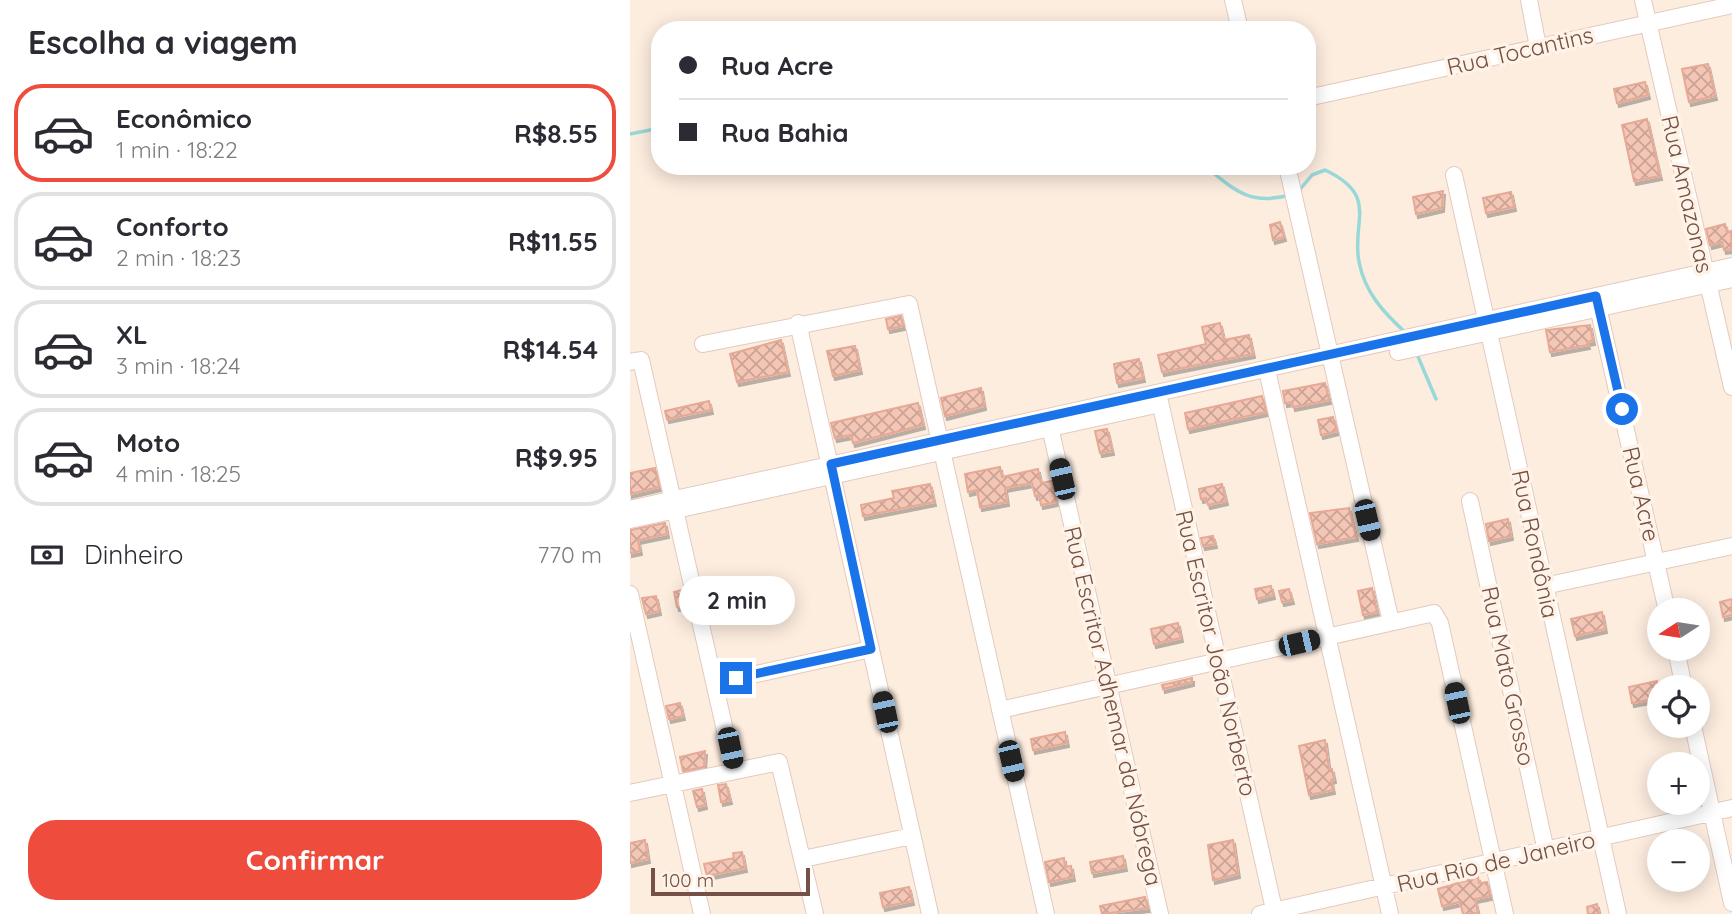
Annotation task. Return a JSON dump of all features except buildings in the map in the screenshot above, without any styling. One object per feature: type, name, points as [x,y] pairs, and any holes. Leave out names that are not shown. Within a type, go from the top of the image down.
[{"type":"street","points":[[1233,0],[1238,21]]},
{"type":"street","points":[[1529,0],[1538,47]]},
{"type":"street","name":"Rua Amazonas","points":[[1643,0],[1732,387]]},
{"type":"street","name":"Rua Tocantins","points":[[1316,97],[1732,5]]},
{"type":"street","points":[[1289,175],[1391,622]]},
{"type":"street","name":"Rua Rondônia","points":[[1454,175],[1618,914]]},
{"type":"street","points":[[630,509],[676,504],[1331,362],[1706,278],[1732,267]]},
{"type":"street","points":[[1706,278],[1732,279]]},
{"type":"street","name":"Rua Acre","points":[[1597,301],[1664,598]]},
{"type":"street","points":[[703,344],[798,323],[909,304],[1045,914]]},
{"type":"street","points":[[798,323],[930,914]]},
{"type":"street","points":[[636,361],[676,504],[734,770]]},
{"type":"street","points":[[1268,375],[1390,914]]},
{"type":"street","name":"Rua Escritor João Norberto","points":[[1159,398],[1270,913]]},
{"type":"street","name":"Rua Escritor Adhemar da Nóbrega","points":[[1049,422],[1160,914]]},
{"type":"street","name":"Rua Mato Grosso","points":[[1469,501],[1546,851]]},
{"type":"street","points":[[630,520],[676,504]]},
{"type":"street","points":[[1544,586],[1732,546]]},
{"type":"street","points":[[630,594],[702,914]]},
{"type":"street","points":[[1000,710],[1431,613],[1437,615],[1505,914]]},
{"type":"street","points":[[715,683],[871,649]]},
{"type":"street","points":[[1696,738],[1732,903]]},
{"type":"street","points":[[630,793],[776,761],[781,764],[815,914]]},
{"type":"street","name":"Rua Rio de Janeiro","points":[[1270,913],[1732,808]]},
{"type":"street","points":[[803,859],[912,836]]},
{"type":"waterway","points":[[630,134],[651,130]]},
{"type":"waterway","points":[[1316,173],[1325,170],[1342,180],[1358,200],[1360,210],[1357,247],[1362,273],[1376,302],[1406,333]]},
{"type":"waterway","points":[[1216,175],[1234,189],[1253,197],[1276,198],[1290,195]]},
{"type":"waterway","points":[[1297,193],[1312,175]]},
{"type":"waterway","points":[[1416,352],[1436,399]]},
{"type":"route","points":[[736,678],[871,649],[831,464],[1356,351],[1596,296],[1622,409]]}]
